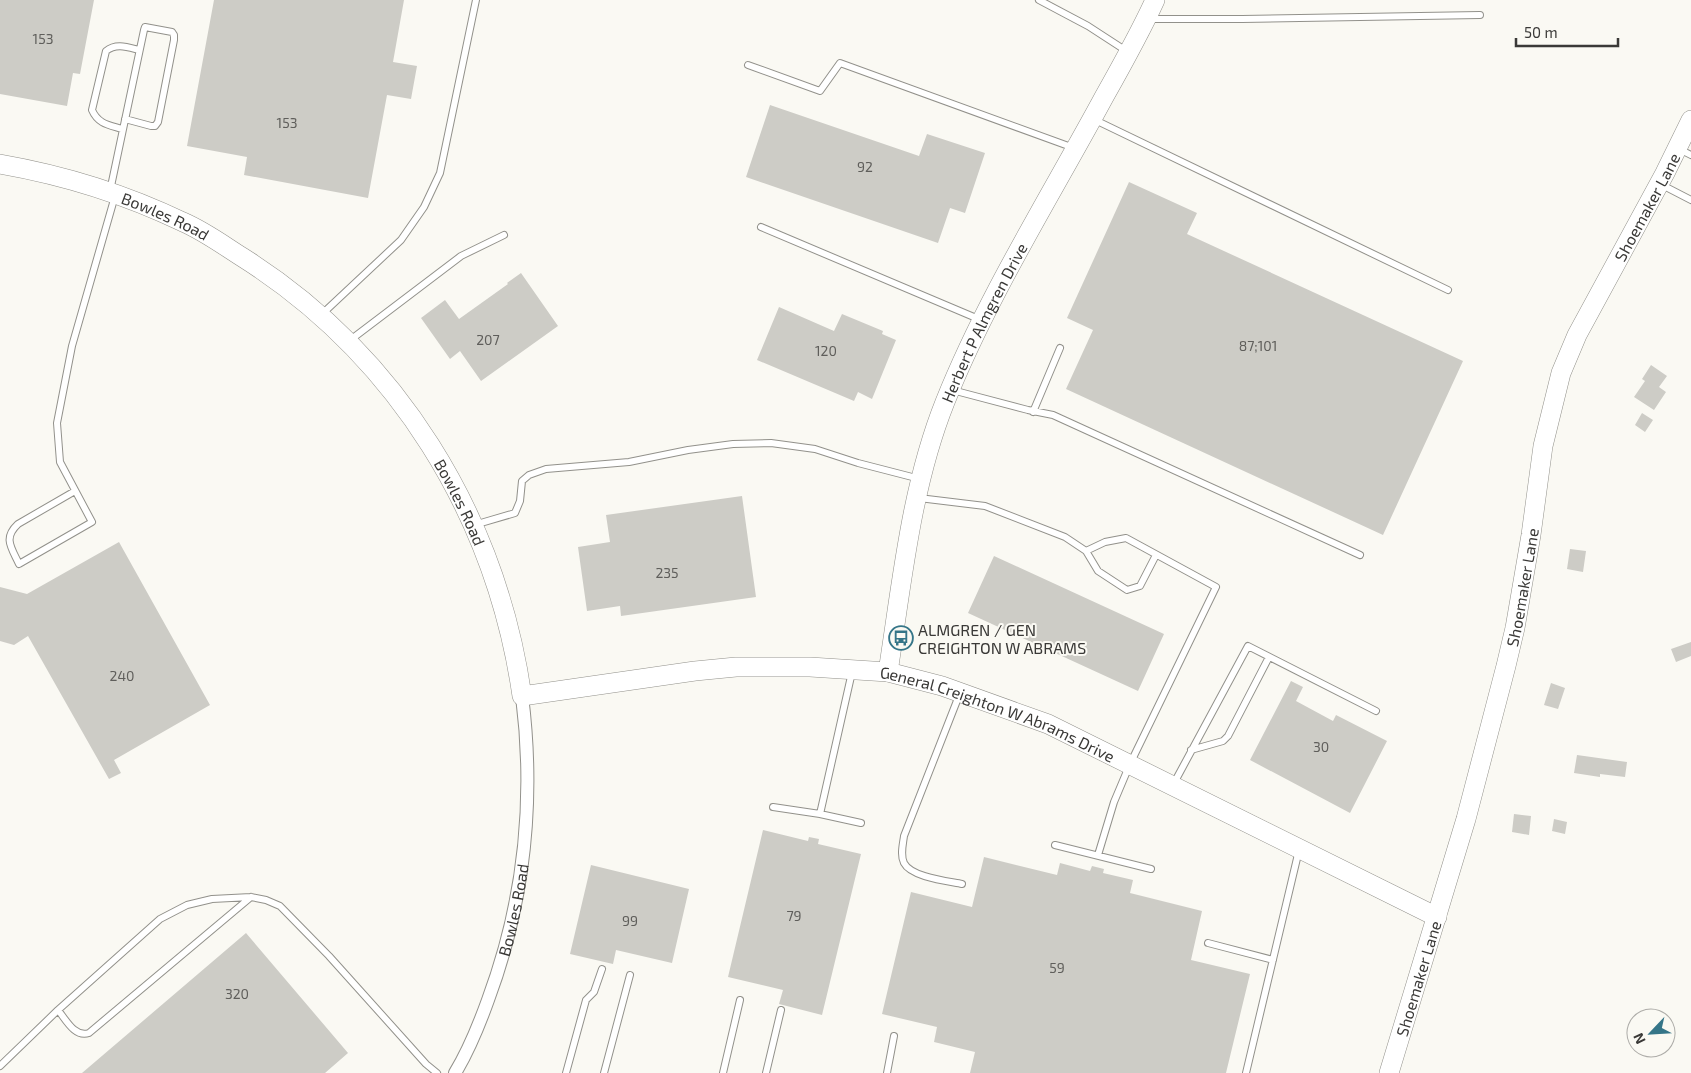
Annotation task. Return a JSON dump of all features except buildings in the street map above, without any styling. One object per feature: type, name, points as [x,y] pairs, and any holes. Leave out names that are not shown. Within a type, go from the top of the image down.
[{"type":"street","name":"Herbert P Almgren Drive","points":[[888,672],[910,531],[919,488],[934,433],[950,390],[982,320],[1129,52],[1155,0]]},
{"type":"street","name":"Shoemaker Lane","points":[[1389,1073],[1475,788],[1515,628],[1533,521],[1543,446],[1561,373],[1577,335],[1658,184],[1684,152],[1691,120]]},
{"type":"street","name":"Bowles Road","points":[[0,164],[47,174],[146,205],[186,223],[209,236],[285,286],[320,315],[384,381],[419,426],[453,482],[488,558],[514,648],[525,718],[528,794],[524,846],[517,897],[501,964],[482,1016],[455,1073]]},
{"type":"street","name":"General Creighton W Abrams Drive","points":[[522,696],[728,668],[852,668],[888,672],[960,692],[1048,724],[1437,917]]},
{"type":"lane","points":[[320,315],[401,240],[424,207],[440,174],[476,0]]},
{"type":"lane","points":[[1039,0],[1088,26],[1129,52]]},
{"type":"lane","points":[[1146,19],[1480,15]]},
{"type":"lane","points":[[75,491],[18,524],[13,529],[10,534],[10,546],[19,564],[92,522],[60,462],[57,423],[72,346],[112,193],[122,129],[145,27],[172,32],[174,35],[158,122],[155,126],[151,126],[125,119]]},
{"type":"lane","points":[[122,129],[96,118],[92,110],[106,52],[111,47],[116,46],[139,50]]},
{"type":"lane","points":[[748,66],[820,91],[840,63],[1075,148]]},
{"type":"lane","points":[[1092,118],[1448,290]]},
{"type":"lane","points":[[1658,184],[1691,200]]},
{"type":"lane","points":[[761,227],[982,320]]},
{"type":"lane","points":[[348,342],[460,256],[504,235]]},
{"type":"lane","points":[[1033,412],[1060,348]]},
{"type":"lane","points":[[950,390],[1033,412],[1053,415],[1360,555]]},
{"type":"lane","points":[[474,525],[515,513],[520,501],[522,481],[529,475],[546,469],[629,462],[688,450],[733,444],[771,443],[815,449],[858,463],[919,488],[985,506],[1065,537],[1086,551],[1098,571],[1127,590],[1140,586],[1156,555]]},
{"type":"lane","points":[[1086,551],[1105,542],[1126,538],[1216,587],[1130,764],[1114,802],[1098,855]]},
{"type":"lane","points":[[1172,786],[1248,646],[1376,711]]},
{"type":"lane","points":[[1192,750],[1223,741],[1228,736],[1269,656]]},
{"type":"lane","points":[[820,814],[852,668]]},
{"type":"lane","points":[[960,692],[904,836],[902,852],[904,863],[913,873],[962,884]]},
{"type":"lane","points":[[773,808],[820,814],[861,824]]},
{"type":"lane","points":[[1055,845],[1151,870]]},
{"type":"lane","points":[[1246,1073],[1300,849]]},
{"type":"lane","points":[[58,1010],[77,1032],[84,1035],[89,1033],[251,897]]},
{"type":"lane","points":[[0,1066],[58,1010],[160,919],[187,905],[212,899],[251,897],[266,900],[280,906],[329,956],[426,1064],[437,1073]]},
{"type":"lane","points":[[1208,942],[1273,960]]},
{"type":"lane","points":[[566,1073],[586,1000],[594,992],[602,969]]},
{"type":"lane","points":[[604,1073],[630,975]]},
{"type":"lane","points":[[723,1073],[740,1000]]},
{"type":"lane","points":[[766,1073],[781,1010]]},
{"type":"lane","points":[[887,1073],[894,1036]]},
{"type":"place","name":"ALMGREN / GEN CREIGHTON W ABRAMS","points":[[901,638]]}]
